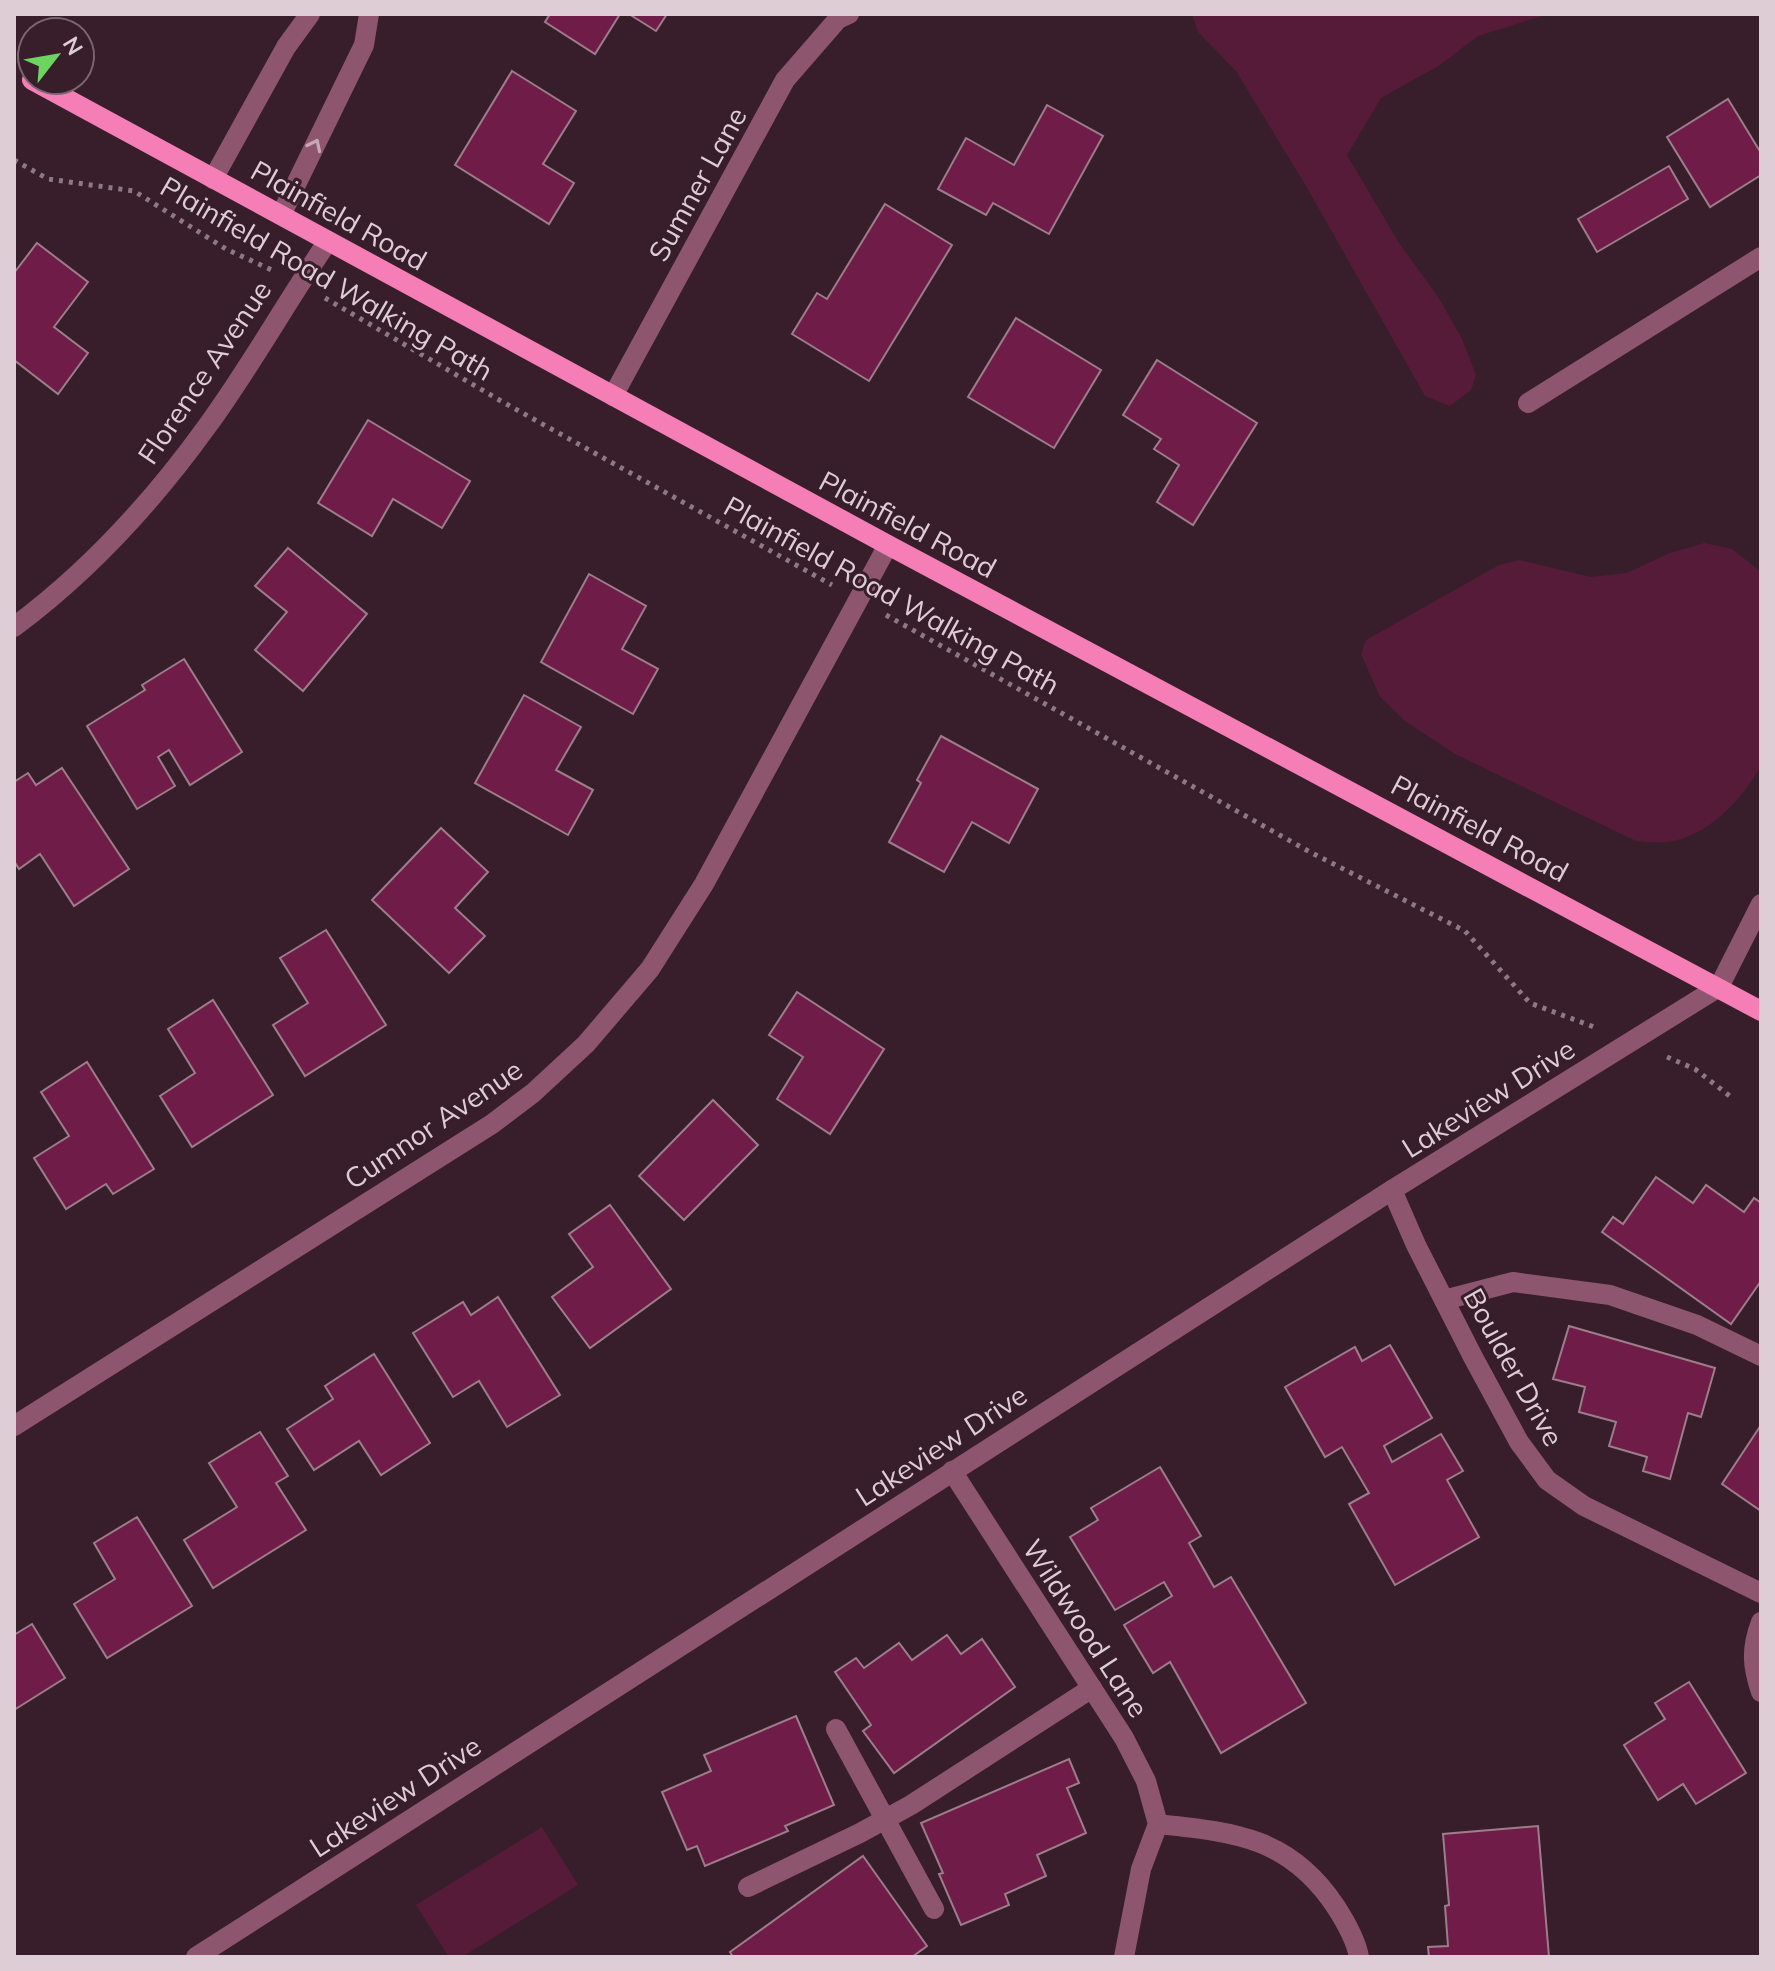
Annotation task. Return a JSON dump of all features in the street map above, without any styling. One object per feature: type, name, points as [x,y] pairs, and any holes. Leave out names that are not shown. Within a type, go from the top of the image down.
[{"type":"main road","name":"Plainfield Road","points":[[61,96],[888,545],[1761,1011]]},
{"type":"street","points":[[213,179],[286,47],[310,14]]},
{"type":"street","points":[[281,215],[364,45],[369,14]]},
{"type":"street","name":"Sumner Lane","points":[[613,396],[785,80],[838,19],[849,14]]},
{"type":"street","name":"Florence Avenue","points":[[14,627],[100,552],[157,491],[208,425],[328,241]]},
{"type":"street","points":[[1528,403],[1761,257]]},
{"type":"street","name":"Cumnor Avenue","points":[[14,1426],[492,1124],[533,1093],[586,1044],[650,969],[704,884],[888,545]]},
{"type":"street","points":[[1719,987],[1761,904]]},
{"type":"street","name":"Lakeview Drive","points":[[196,1957],[1392,1190],[1719,987]]},
{"type":"street","name":"Boulder Drive","points":[[1392,1190],[1444,1300],[1519,1442],[1547,1480],[1584,1506],[1761,1593]]},
{"type":"street","points":[[1444,1300],[1513,1282],[1610,1295],[1697,1325],[1761,1356]]},
{"type":"street","name":"Wildwood Lane","points":[[952,1471],[1124,1738],[1146,1781],[1158,1824]]},
{"type":"street","points":[[1761,1622],[1753,1643],[1753,1668],[1761,1692]]},
{"type":"street","points":[[748,1887],[885,1820],[1092,1688]]},
{"type":"street","points":[[836,1729],[934,1909]]},
{"type":"street","points":[[1124,1957],[1141,1869],[1158,1824],[1219,1831],[1261,1842],[1291,1858],[1323,1888],[1343,1919],[1359,1957]]},
{"type":"path","name":"Plainfield Road Walking Path","points":[[14,160],[48,179],[134,191],[226,249],[299,283],[501,401],[1310,852],[1465,931],[1530,1003],[1695,1069],[1731,1097]]},
{"type":"shaded area","points":[[1192,14],[1548,14],[1478,36],[1440,65],[1381,98],[1347,155],[1399,243],[1439,298],[1462,339],[1476,375],[1471,390],[1450,406],[1425,396],[1306,186],[1236,71],[1198,32]]},
{"type":"shaded area","points":[[1704,543],[1732,549],[1761,572],[1761,766],[1744,792],[1722,815],[1682,839],[1636,841],[1455,754],[1405,721],[1380,697],[1361,654],[1366,640],[1499,565],[1519,560],[1591,577],[1627,573],[1670,553]]},
{"type":"shaded area","points":[[542,1827],[578,1885],[462,1957],[449,1957],[416,1905]]},
{"type":"building","points":[[550,14],[620,14],[595,54],[545,22]]},
{"type":"building","points":[[629,14],[667,14],[656,31]]},
{"type":"building","points":[[512,71],[576,111],[543,164],[574,183],[549,224],[455,165]]},
{"type":"building","points":[[1728,99],[1761,153],[1761,175],[1710,207],[1667,137]]},
{"type":"building","points":[[1047,105],[1103,136],[1049,234],[993,203],[986,215],[938,189],[966,138],[1014,165]]},
{"type":"building","points":[[1669,166],[1688,199],[1597,252],[1578,219]]},
{"type":"building","points":[[885,204],[952,245],[869,381],[792,334],[817,293],[827,299]]},
{"type":"building","points":[[37,243],[88,282],[54,327],[88,353],[58,394],[14,360],[14,273]]},
{"type":"building","points":[[1016,318],[1101,370],[1054,448],[968,397]]},
{"type":"building","points":[[1157,360],[1257,423],[1193,525],[1157,502],[1179,465],[1154,449],[1161,439],[1123,415]]},
{"type":"building","points":[[368,420],[470,481],[442,528],[393,499],[372,536],[318,503]]},
{"type":"building","points":[[288,548],[367,614],[303,691],[255,650],[287,612],[255,586]]},
{"type":"building","points":[[589,574],[646,606],[622,649],[658,669],[633,714],[541,662]]},
{"type":"building","points":[[184,659],[242,752],[190,785],[169,750],[158,757],[175,786],[137,809],[87,726],[145,690],[142,685]]},
{"type":"building","points":[[524,695],[581,727],[556,770],[593,790],[568,835],[475,783]]},
{"type":"building","points":[[941,736],[1038,789],[1009,843],[972,822],[944,872],[889,842],[921,783],[917,780]]},
{"type":"building","points":[[62,768],[129,869],[74,906],[40,854],[19,869],[14,861],[14,782],[28,773],[36,785]]},
{"type":"building","points":[[441,828],[488,872],[455,908],[485,936],[449,973],[372,900]]},
{"type":"building","points":[[326,930],[386,1025],[305,1076],[273,1025],[308,1003],[280,958]]},
{"type":"building","points":[[797,992],[884,1049],[830,1134],[777,1099],[803,1057],[769,1035]]},
{"type":"building","points":[[213,1000],[273,1095],[192,1147],[160,1096],[195,1073],[168,1029]]},
{"type":"building","points":[[87,1062],[154,1169],[113,1194],[106,1184],[66,1209],[34,1158],[69,1136],[41,1092]]},
{"type":"building","points":[[713,1100],[758,1145],[684,1220],[639,1176]]},
{"type":"building","points":[[1656,1177],[1693,1203],[1706,1185],[1744,1212],[1754,1198],[1761,1203],[1761,1281],[1731,1324],[1602,1232],[1613,1217],[1623,1224]]},
{"type":"building","points":[[610,1205],[671,1289],[590,1348],[552,1297],[593,1267],[569,1234]]},
{"type":"building","points":[[498,1297],[560,1395],[507,1427],[479,1381],[453,1397],[413,1333],[463,1302],[471,1315]]},
{"type":"building","points":[[1569,1326],[1715,1368],[1701,1417],[1688,1413],[1670,1479],[1643,1471],[1647,1457],[1609,1446],[1616,1422],[1579,1412],[1585,1387],[1553,1379]]},
{"type":"building","points":[[1390,1345],[1432,1418],[1384,1446],[1392,1462],[1441,1434],[1463,1471],[1447,1480],[1479,1537],[1395,1585],[1349,1504],[1369,1493],[1342,1447],[1325,1457],[1285,1387],[1355,1347],[1362,1361]]},
{"type":"building","points":[[374,1354],[430,1443],[381,1475],[359,1441],[314,1470],[287,1429],[333,1399],[325,1386]]},
{"type":"building","points":[[1761,1425],[1761,1511],[1722,1484]]},
{"type":"building","points":[[260,1432],[288,1476],[276,1483],[306,1530],[213,1588],[184,1540],[237,1507],[209,1463]]},
{"type":"building","points":[[1160,1467],[1201,1536],[1189,1543],[1214,1587],[1231,1577],[1306,1703],[1221,1753],[1170,1662],[1153,1673],[1124,1625],[1172,1596],[1164,1582],[1115,1610],[1070,1537],[1098,1520],[1091,1508]]},
{"type":"building","points":[[137,1517],[192,1606],[107,1658],[74,1604],[115,1579],[94,1543]]},
{"type":"building","points":[[32,1624],[65,1678],[14,1710],[14,1635]]},
{"type":"building","points":[[947,1635],[961,1654],[982,1639],[1015,1687],[894,1773],[863,1731],[871,1725],[835,1672],[856,1658],[864,1668],[899,1643],[912,1660]]},
{"type":"building","points":[[1689,1682],[1746,1773],[1696,1804],[1683,1784],[1658,1800],[1624,1745],[1665,1719],[1655,1703]]},
{"type":"building","points":[[796,1716],[834,1805],[785,1826],[788,1831],[705,1866],[697,1846],[687,1850],[662,1792],[711,1771],[704,1755]]},
{"type":"building","points":[[1069,1759],[1079,1783],[1067,1788],[1086,1833],[1037,1855],[1046,1876],[1005,1894],[1009,1905],[961,1925],[921,1823]]},
{"type":"building","points":[[1538,1826],[1549,1957],[1429,1957],[1428,1947],[1448,1946],[1445,1906],[1449,1905],[1443,1834]]},
{"type":"building","points":[[863,1856],[927,1946],[912,1957],[733,1957],[730,1952]]}]
